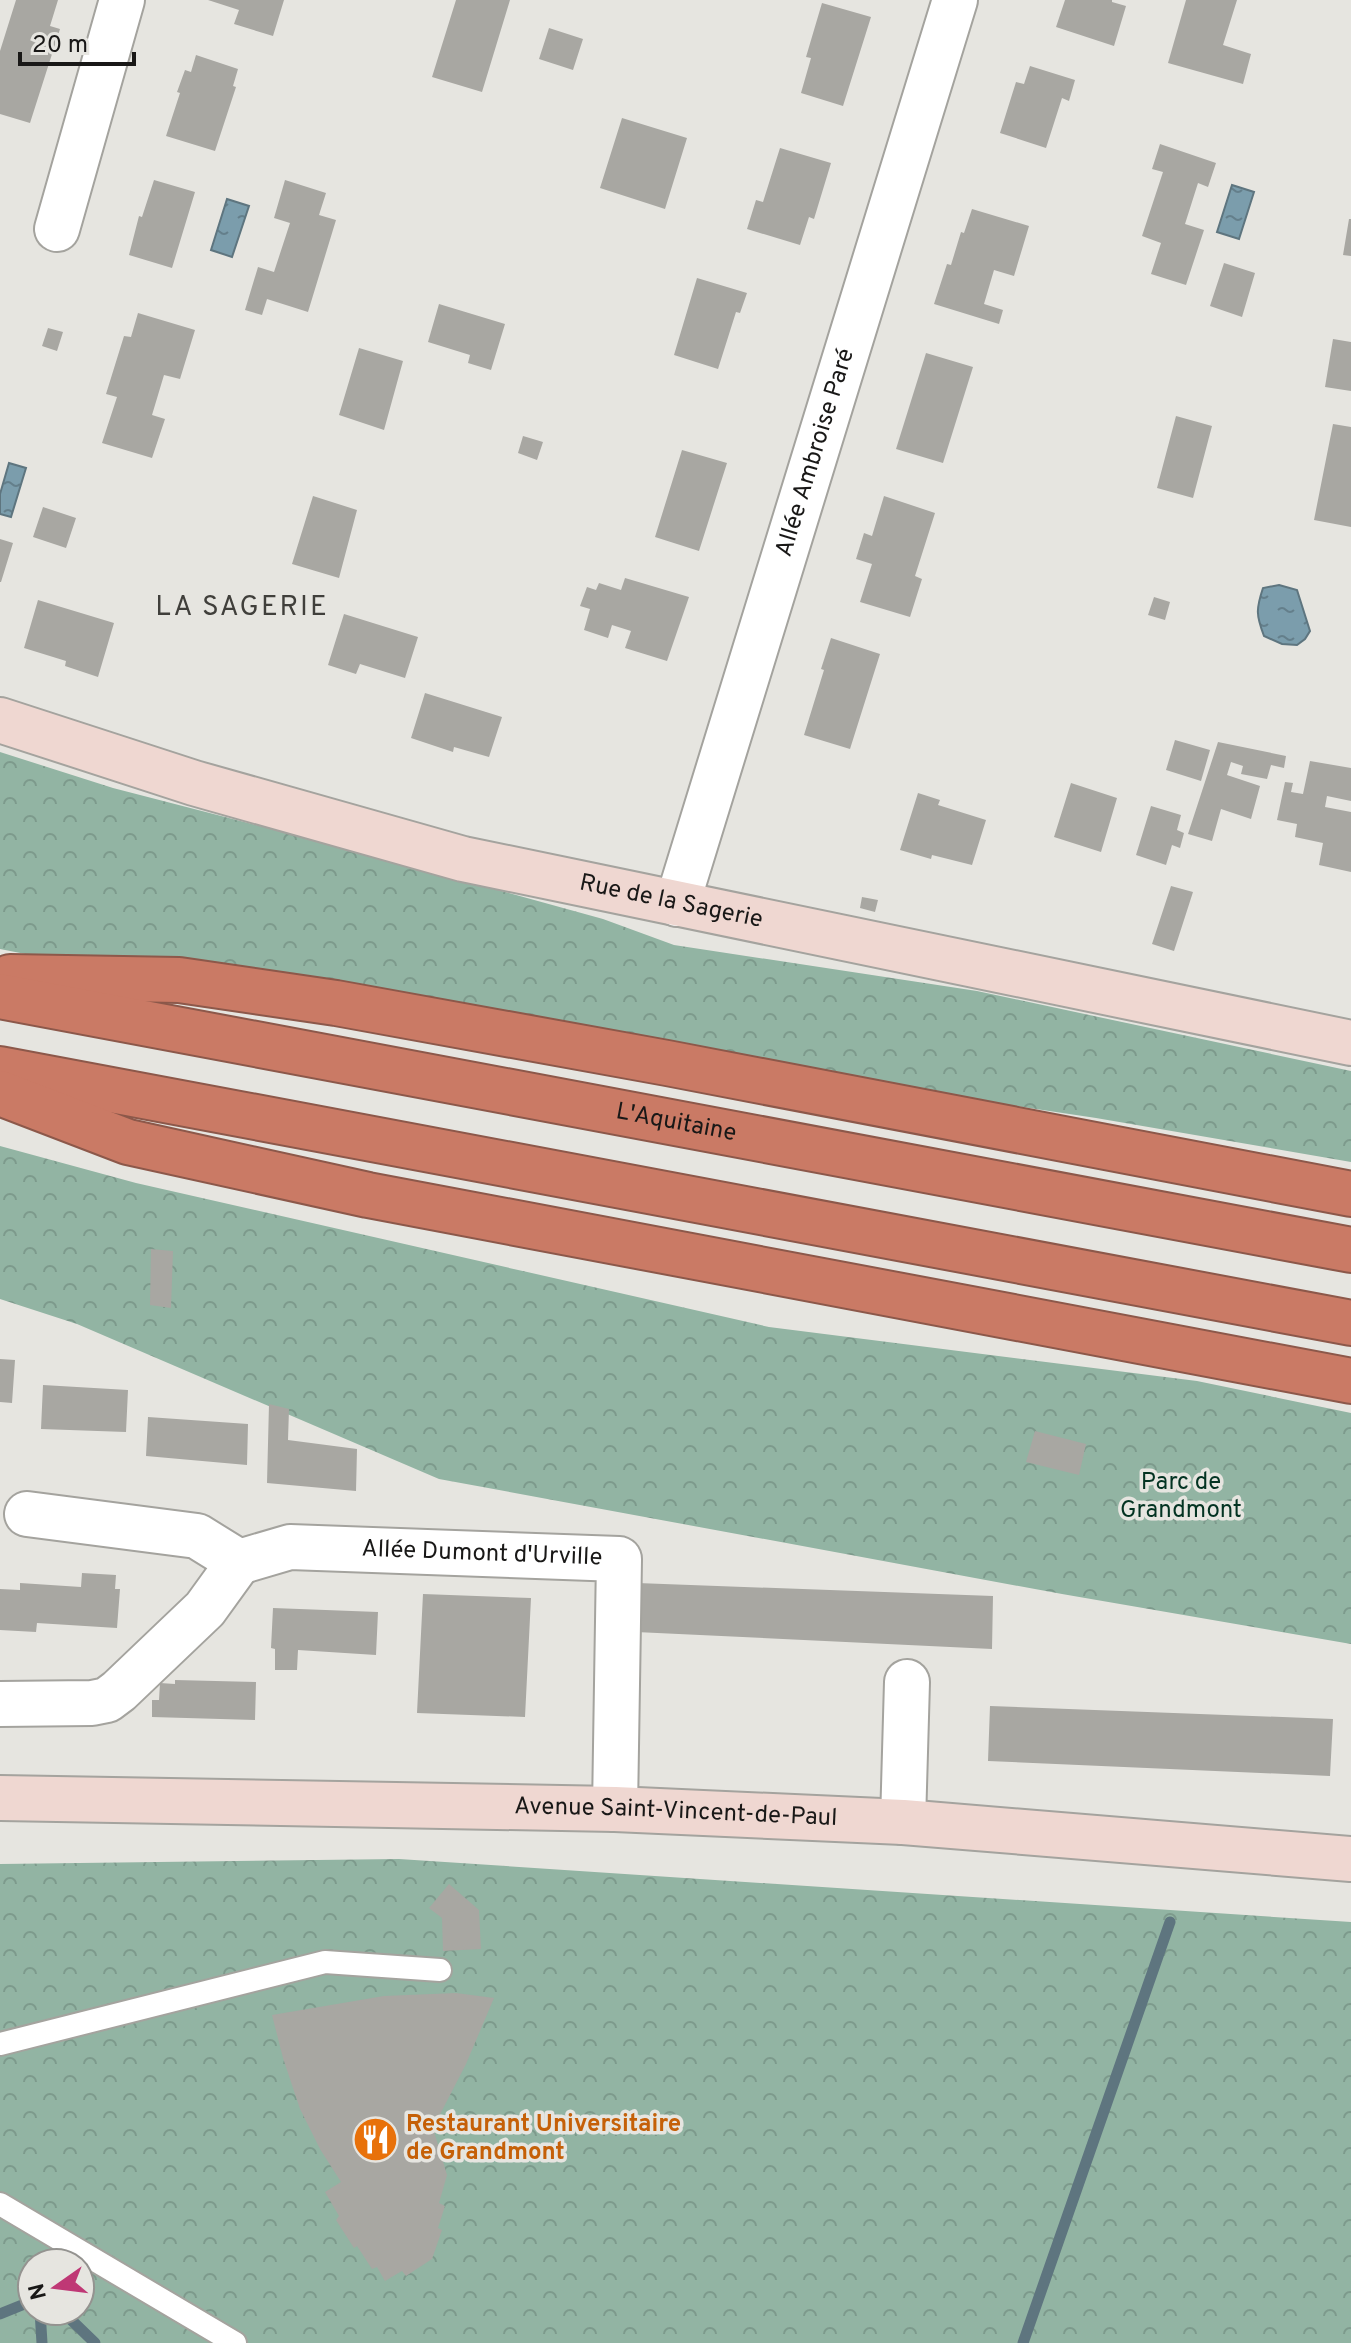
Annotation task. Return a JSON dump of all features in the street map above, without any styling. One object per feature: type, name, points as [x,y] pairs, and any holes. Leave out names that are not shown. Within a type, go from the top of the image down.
[{"type":"highway","points":[[0,977],[179,980],[336,1003],[1351,1194]]},
{"type":"highway","name":"L'Aquitaine","points":[[0,996],[1351,1250]]},
{"type":"highway","points":[[0,1069],[1351,1323]]},
{"type":"highway","points":[[0,1093],[128,1142],[368,1195],[1351,1381]]},
{"type":"street","points":[[57,229],[122,0]]},
{"type":"street","name":"Allée Ambroise Paré","points":[[677,904],[955,0]]},
{"type":"street","name":"Rue de la Sagerie","points":[[0,720],[194,783],[463,859],[1351,1043]]},
{"type":"street","points":[[0,1704],[92,1703],[107,1700],[205,1609],[239,1562],[197,1536],[27,1514]]},
{"type":"street","name":"Allée Dumont d'Urville","points":[[239,1562],[290,1547],[619,1559],[615,1809]]},
{"type":"street","points":[[903,1822],[907,1682]]},
{"type":"street","name":"Avenue Saint-Vincent-de-Paul","points":[[0,1798],[615,1809],[903,1822],[1351,1859]]},
{"type":"lane","points":[[0,2044],[325,1962],[440,1970]]},
{"type":"lane","points":[[0,2204],[235,2343]]},
{"type":"green space","points":[[0,752],[113,788],[603,919],[674,945],[977,991],[1351,1071],[1351,1162],[1096,1118],[122,973],[0,949]]},
{"type":"green space","name":"Parc de Grandmont","points":[[0,1146],[136,1183],[769,1327],[1197,1381],[1351,1413],[1351,1644],[439,1479],[77,1324],[0,1299]]},
{"type":"green space","points":[[399,1859],[1351,1922],[1351,2343],[0,2343],[0,1864]]},
{"type":"water","points":[[1232,185],[1254,192],[1239,239],[1217,232]]},
{"type":"water","points":[[227,199],[249,206],[232,257],[211,250]]},
{"type":"water","points":[[9,463],[26,468],[11,517],[0,514],[0,494]]},
{"type":"water","points":[[1279,585],[1297,590],[1310,631],[1297,645],[1282,644],[1264,636],[1259,623],[1258,607],[1263,588]]},
{"type":"building","points":[[16,0],[58,0],[50,26],[60,29],[30,123],[0,114],[0,51]]},
{"type":"building","points":[[208,0],[284,0],[273,36],[234,24],[239,10]]},
{"type":"building","points":[[456,0],[510,0],[482,92],[432,77]]},
{"type":"building","points":[[1065,0],[1112,0],[1126,6],[1114,46],[1056,27]]},
{"type":"building","points":[[1186,0],[1237,0],[1223,45],[1251,54],[1243,84],[1168,63]]},
{"type":"building","points":[[822,3],[871,17],[843,106],[801,93],[811,58],[806,57]]},
{"type":"building","points":[[549,28],[583,39],[573,70],[539,59]]},
{"type":"building","points":[[196,55],[238,69],[233,86],[236,87],[215,151],[166,136],[185,70],[191,72]]},
{"type":"building","points":[[1030,66],[1075,80],[1069,101],[1062,98],[1046,148],[1000,133],[1016,82],[1024,84]]},
{"type":"building","points":[[622,118],[687,138],[665,209],[600,188]]},
{"type":"building","points":[[1160,144],[1216,163],[1208,187],[1198,183],[1185,224],[1204,230],[1186,285],[1151,274],[1161,243],[1142,236],[1163,172],[1152,169]]},
{"type":"building","points":[[780,148],[831,163],[814,219],[809,217],[800,245],[747,229],[756,200],[763,202]]},
{"type":"building","points":[[154,180],[195,192],[172,268],[129,255],[139,216],[142,217]]},
{"type":"building","points":[[285,180],[326,193],[319,215],[336,220],[308,312],[267,299],[262,315],[245,310],[258,267],[274,272],[290,223],[274,218]]},
{"type":"building","points":[[972,209],[1029,226],[1014,276],[994,270],[984,304],[1003,310],[999,324],[934,304],[947,264],[951,265]]},
{"type":"building","points":[[1351,219],[1351,256],[1343,255]]},
{"type":"building","points":[[1224,263],[1255,273],[1242,317],[1210,306]]},
{"type":"building","points":[[697,278],[747,293],[740,313],[736,312],[718,369],[674,355]]},
{"type":"building","points":[[439,304],[505,324],[491,370],[468,363],[470,355],[428,342]]},
{"type":"building","points":[[138,313],[195,330],[180,379],[164,375],[152,415],[165,419],[152,458],[102,443],[117,397],[106,394],[124,336],[131,337]]},
{"type":"building","points":[[48,328],[63,332],[57,351],[42,346]]},
{"type":"building","points":[[1333,339],[1351,342],[1351,391],[1325,387]]},
{"type":"building","points":[[359,348],[403,361],[384,430],[339,415]]},
{"type":"building","points":[[926,353],[973,367],[943,463],[896,449]]},
{"type":"building","points":[[1176,416],[1212,426],[1193,498],[1157,488]]},
{"type":"building","points":[[1333,424],[1351,427],[1351,527],[1314,520]]},
{"type":"building","points":[[523,436],[543,442],[537,460],[518,453]]},
{"type":"building","points":[[682,450],[727,463],[699,551],[655,537]]},
{"type":"building","points":[[313,496],[357,510],[339,578],[292,564]]},
{"type":"building","points":[[884,496],[935,513],[915,576],[922,579],[910,617],[860,602],[872,564],[856,559],[864,533],[872,536]]},
{"type":"building","points":[[43,507],[76,518],[66,548],[33,537]]},
{"type":"building","points":[[0,539],[13,543],[1,582],[0,582]]},
{"type":"building","points":[[625,578],[689,597],[667,661],[625,648],[631,631],[612,625],[608,638],[584,630],[590,609],[580,606],[587,587],[596,590],[599,583],[621,590]]},
{"type":"building","points":[[1154,597],[1170,602],[1165,620],[1148,615]]},
{"type":"building","points":[[38,600],[114,623],[98,677],[65,666],[66,661],[24,648]]},
{"type":"building","points":[[344,614],[418,637],[405,678],[360,664],[356,674],[328,665]]},
{"type":"building","points":[[831,638],[880,654],[850,749],[804,735]]},
{"type":"building","points":[[425,693],[502,717],[489,757],[454,747],[453,752],[411,738]]},
{"type":"building","points":[[1175,740],[1210,750],[1201,781],[1166,770]]},
{"type":"building","points":[[1218,742],[1286,756],[1284,768],[1271,765],[1267,779],[1241,774],[1243,766],[1231,762],[1227,775],[1260,786],[1251,819],[1221,809],[1212,841],[1188,834]]},
{"type":"building","points":[[1310,761],[1351,768],[1351,801],[1327,796],[1325,807],[1351,812],[1351,872],[1319,865],[1323,843],[1295,837],[1297,824],[1277,820],[1285,782],[1293,783],[1291,792],[1303,794]]},
{"type":"building","points":[[1071,783],[1117,798],[1101,852],[1054,837]]},
{"type":"building","points":[[918,793],[940,800],[938,805],[986,820],[972,865],[932,855],[931,859],[900,850]]},
{"type":"building","points":[[1151,806],[1181,815],[1177,830],[1184,833],[1180,848],[1172,845],[1166,865],[1136,855]]},
{"type":"building","points":[[1171,886],[1193,892],[1174,951],[1152,944]]},
{"type":"building","points":[[862,897],[878,900],[875,912],[860,908]]},
{"type":"building","points":[[151,1249],[173,1251],[171,1308],[150,1305]]},
{"type":"building","points":[[0,1359],[15,1360],[12,1403],[0,1402]]},
{"type":"building","points":[[43,1385],[128,1390],[126,1432],[41,1429]]},
{"type":"building","points":[[269,1404],[289,1409],[288,1440],[357,1449],[356,1491],[267,1483]]},
{"type":"building","points":[[148,1417],[248,1424],[247,1465],[146,1456]]},
{"type":"building","points":[[1035,1431],[1086,1444],[1079,1475],[1026,1462]]},
{"type":"building","points":[[82,1573],[116,1575],[115,1589],[120,1589],[117,1628],[37,1623],[36,1632],[0,1630],[0,1589],[20,1590],[20,1583],[81,1587]]},
{"type":"building","points":[[637,1583],[993,1596],[992,1649],[636,1632]]},
{"type":"building","points":[[423,1594],[531,1598],[525,1717],[417,1713]]},
{"type":"building","points":[[273,1608],[378,1612],[376,1655],[298,1650],[297,1670],[275,1670],[275,1649],[271,1648]]},
{"type":"building","points":[[175,1680],[256,1682],[255,1720],[152,1717],[152,1700],[159,1700],[160,1683],[175,1684]]},
{"type":"building","points":[[990,1706],[1333,1719],[1330,1776],[988,1761]]},
{"type":"building","points":[[449,1884],[479,1910],[481,1949],[443,1951],[442,1918],[429,1908]]},
{"type":"building","name":"Restaurant Universitaire de Grandmont","points":[[456,1993],[494,1998],[466,2064],[433,2128],[447,2175],[439,2203],[445,2206],[438,2228],[442,2230],[432,2259],[406,2276],[402,2271],[385,2281],[377,2267],[372,2269],[357,2246],[354,2248],[336,2220],[339,2216],[325,2192],[341,2182],[300,2109],[272,2015],[384,1996]]},
{"type":"waterway","points":[[1023,2343],[1170,1922]]},
{"type":"waterway","points":[[0,2314],[16,2308]]},
{"type":"waterway","points":[[41,2327],[42,2343]]},
{"type":"waterway","points":[[78,2327],[95,2343]]},
{"type":"place","name":"Restaurant Universitaire de Grandmont","points":[[375,2139]]},
{"type":"district","name":"LA SAGERIE","points":[[242,608]]}]
